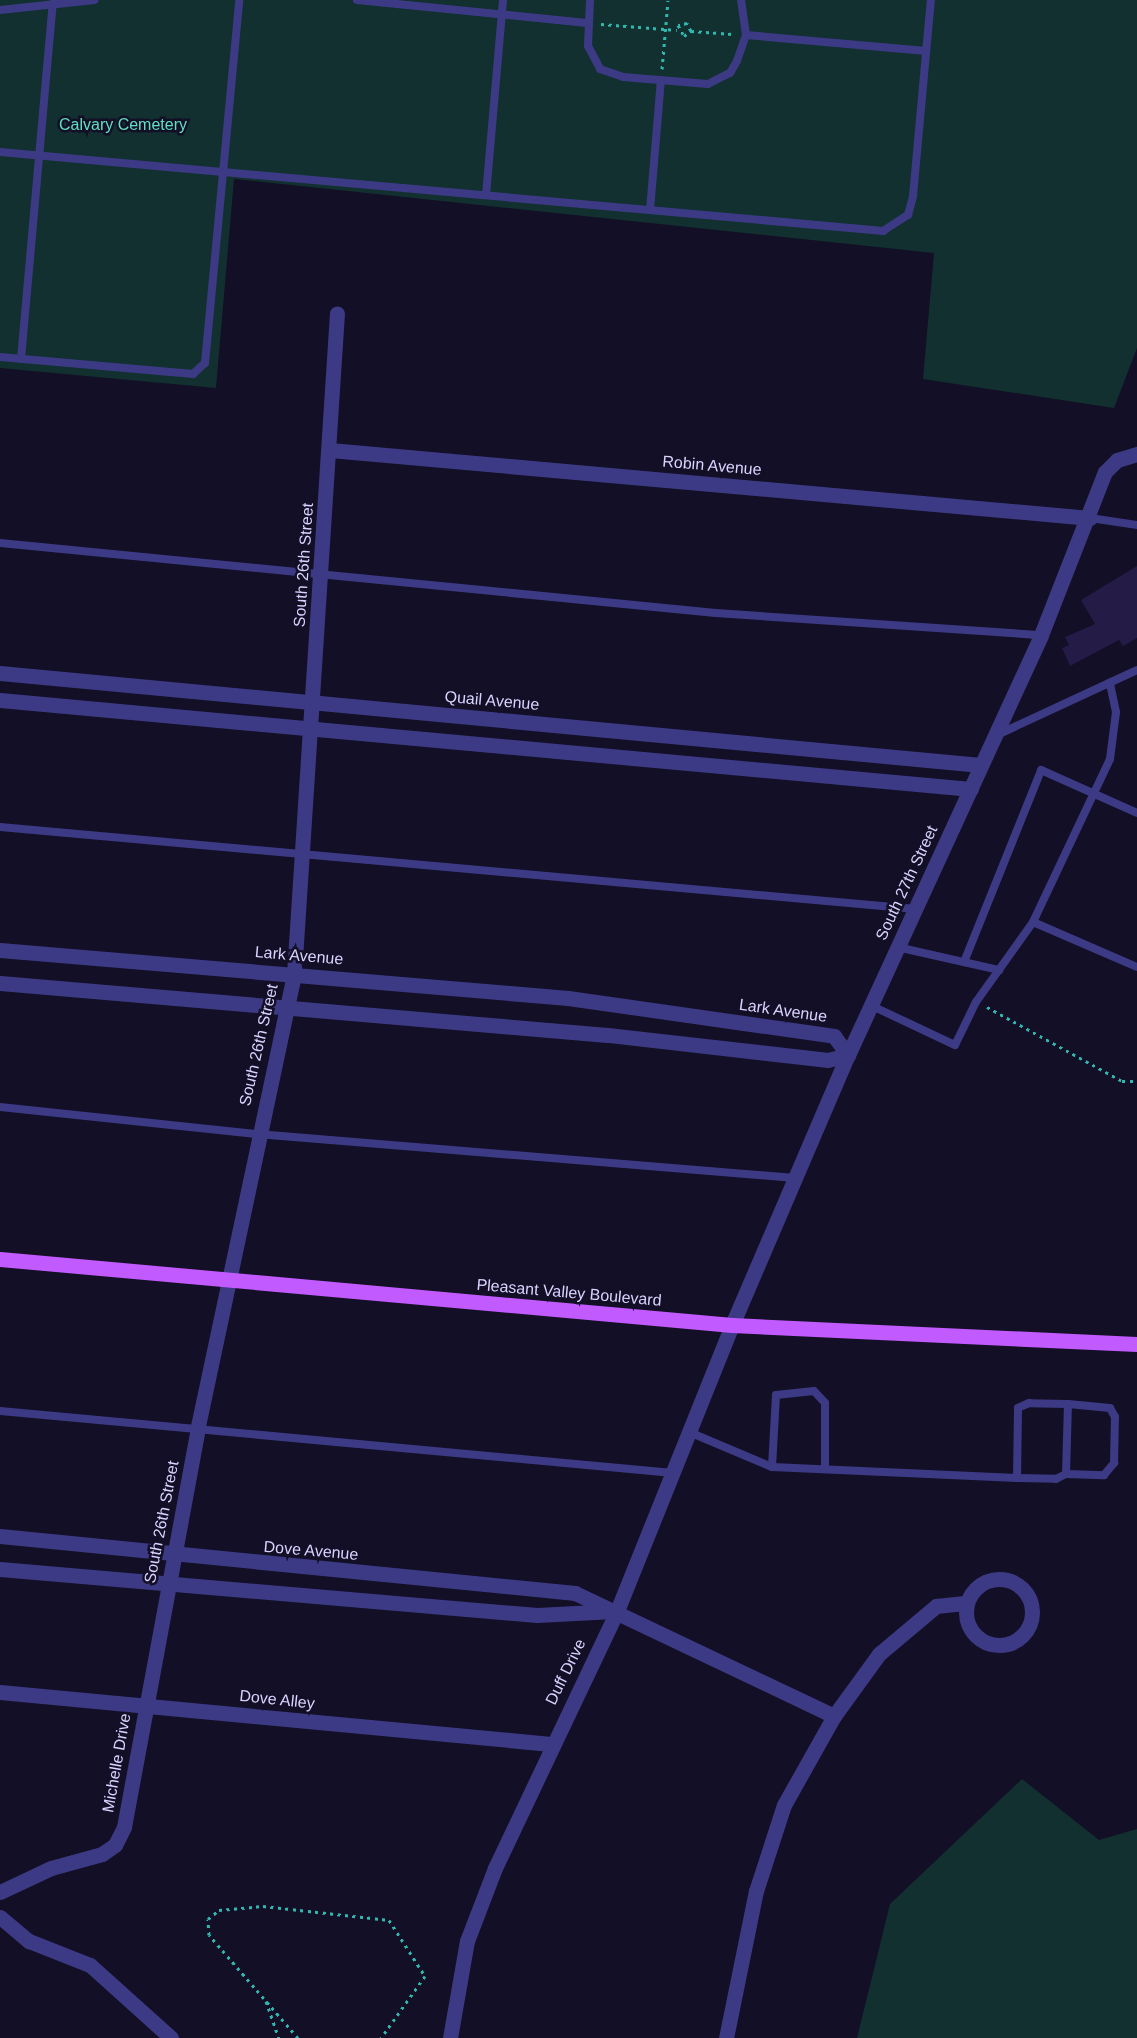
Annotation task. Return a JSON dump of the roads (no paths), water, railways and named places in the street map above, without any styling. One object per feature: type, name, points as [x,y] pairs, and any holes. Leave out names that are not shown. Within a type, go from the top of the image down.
[{"type":"main road","name":"Pleasant Valley Boulevard","points":[[0,1259],[732,1325],[1137,1344]]},
{"type":"street","name":"South 26th Street","points":[[146,1705],[198,1426],[257,1134],[294,974],[312,729],[337,313]]},
{"type":"street","name":"Robin Avenue","points":[[330,450],[1090,518]]},
{"type":"street","name":"South 27th Street","points":[[732,1325],[870,1005],[1041,635],[1090,518],[1105,472],[1117,460],[1137,454]]},
{"type":"street","name":"Quail Avenue","points":[[0,673],[981,765]]},
{"type":"street","points":[[129,712],[131,685]]},
{"type":"street","points":[[0,700],[970,789]]},
{"type":"street","points":[[526,749],[528,723]]},
{"type":"street","name":"Lark Avenue","points":[[0,950],[568,998],[834,1036],[848,1055]]},
{"type":"street","points":[[0,983],[286,1007],[828,1060],[848,1055]]},
{"type":"street","name":"Duff Drive","points":[[450,2038],[467,1941],[550,1744],[616,1611],[732,1325]]},
{"type":"street","name":"Dove Avenue","points":[[0,1536],[174,1556],[575,1593],[834,1716]]},
{"type":"street","name":"Dove Avenue","points":[[0,1569],[537,1615],[616,1611]]},
{"type":"street","points":[[1014,1582],[1030,1598],[1031,1621],[1011,1644],[990,1644],[968,1623],[967,1603],[980,1584],[1014,1582]]},
{"type":"street","points":[[726,2038],[756,1892],[784,1804],[834,1716],[901,1633],[936,1606],[967,1603]]},
{"type":"street","name":"Dove Alley","points":[[0,1692],[550,1744]]},
{"type":"street","name":"Michelle Drive","points":[[0,1892],[115,1845],[124,1827],[146,1705]]},
{"type":"street","points":[[0,1917],[28,1941],[90,1965],[171,2038]]},
{"type":"lane","points":[[0,10],[94,0]]},
{"type":"lane","points":[[0,357],[193,374],[205,363],[239,0]]},
{"type":"lane","points":[[357,0],[588,23]]},
{"type":"lane","points":[[486,195],[503,0]]},
{"type":"lane","points":[[590,0],[588,46],[600,69],[661,80],[718,81],[737,61],[746,35],[741,0]]},
{"type":"lane","points":[[0,152],[883,231],[898,225],[913,196],[931,0]]},
{"type":"lane","points":[[21,359],[53,3]]},
{"type":"lane","points":[[746,35],[926,51]]},
{"type":"lane","points":[[650,210],[661,80]]},
{"type":"lane","points":[[1090,518],[1137,525]]},
{"type":"lane","points":[[0,543],[716,613],[1041,635]]},
{"type":"lane","points":[[995,735],[1137,670]]},
{"type":"lane","points":[[870,1005],[955,1046],[976,1002],[1033,922],[1094,794],[1112,751],[1116,712],[1110,683]]},
{"type":"lane","points":[[964,962],[1041,770],[1137,813]]},
{"type":"lane","points":[[0,827],[915,909]]},
{"type":"lane","points":[[1033,922],[1137,967]]},
{"type":"lane","points":[[897,947],[999,970]]},
{"type":"lane","points":[[0,1107],[257,1134],[795,1178]]},
{"type":"lane","points":[[772,1467],[776,1395],[814,1391],[825,1403],[825,1469]]},
{"type":"lane","points":[[689,1432],[772,1467],[1017,1478],[1066,1474],[1104,1475],[1114,1463],[1115,1417],[1110,1407],[1029,1403],[1018,1408],[1017,1478]]},
{"type":"lane","points":[[1066,1474],[1068,1404]]},
{"type":"lane","points":[[0,1411],[198,1426],[673,1473]]},
{"type":"park label","name":"Calvary Cemetery","points":[[123,125]]}]
